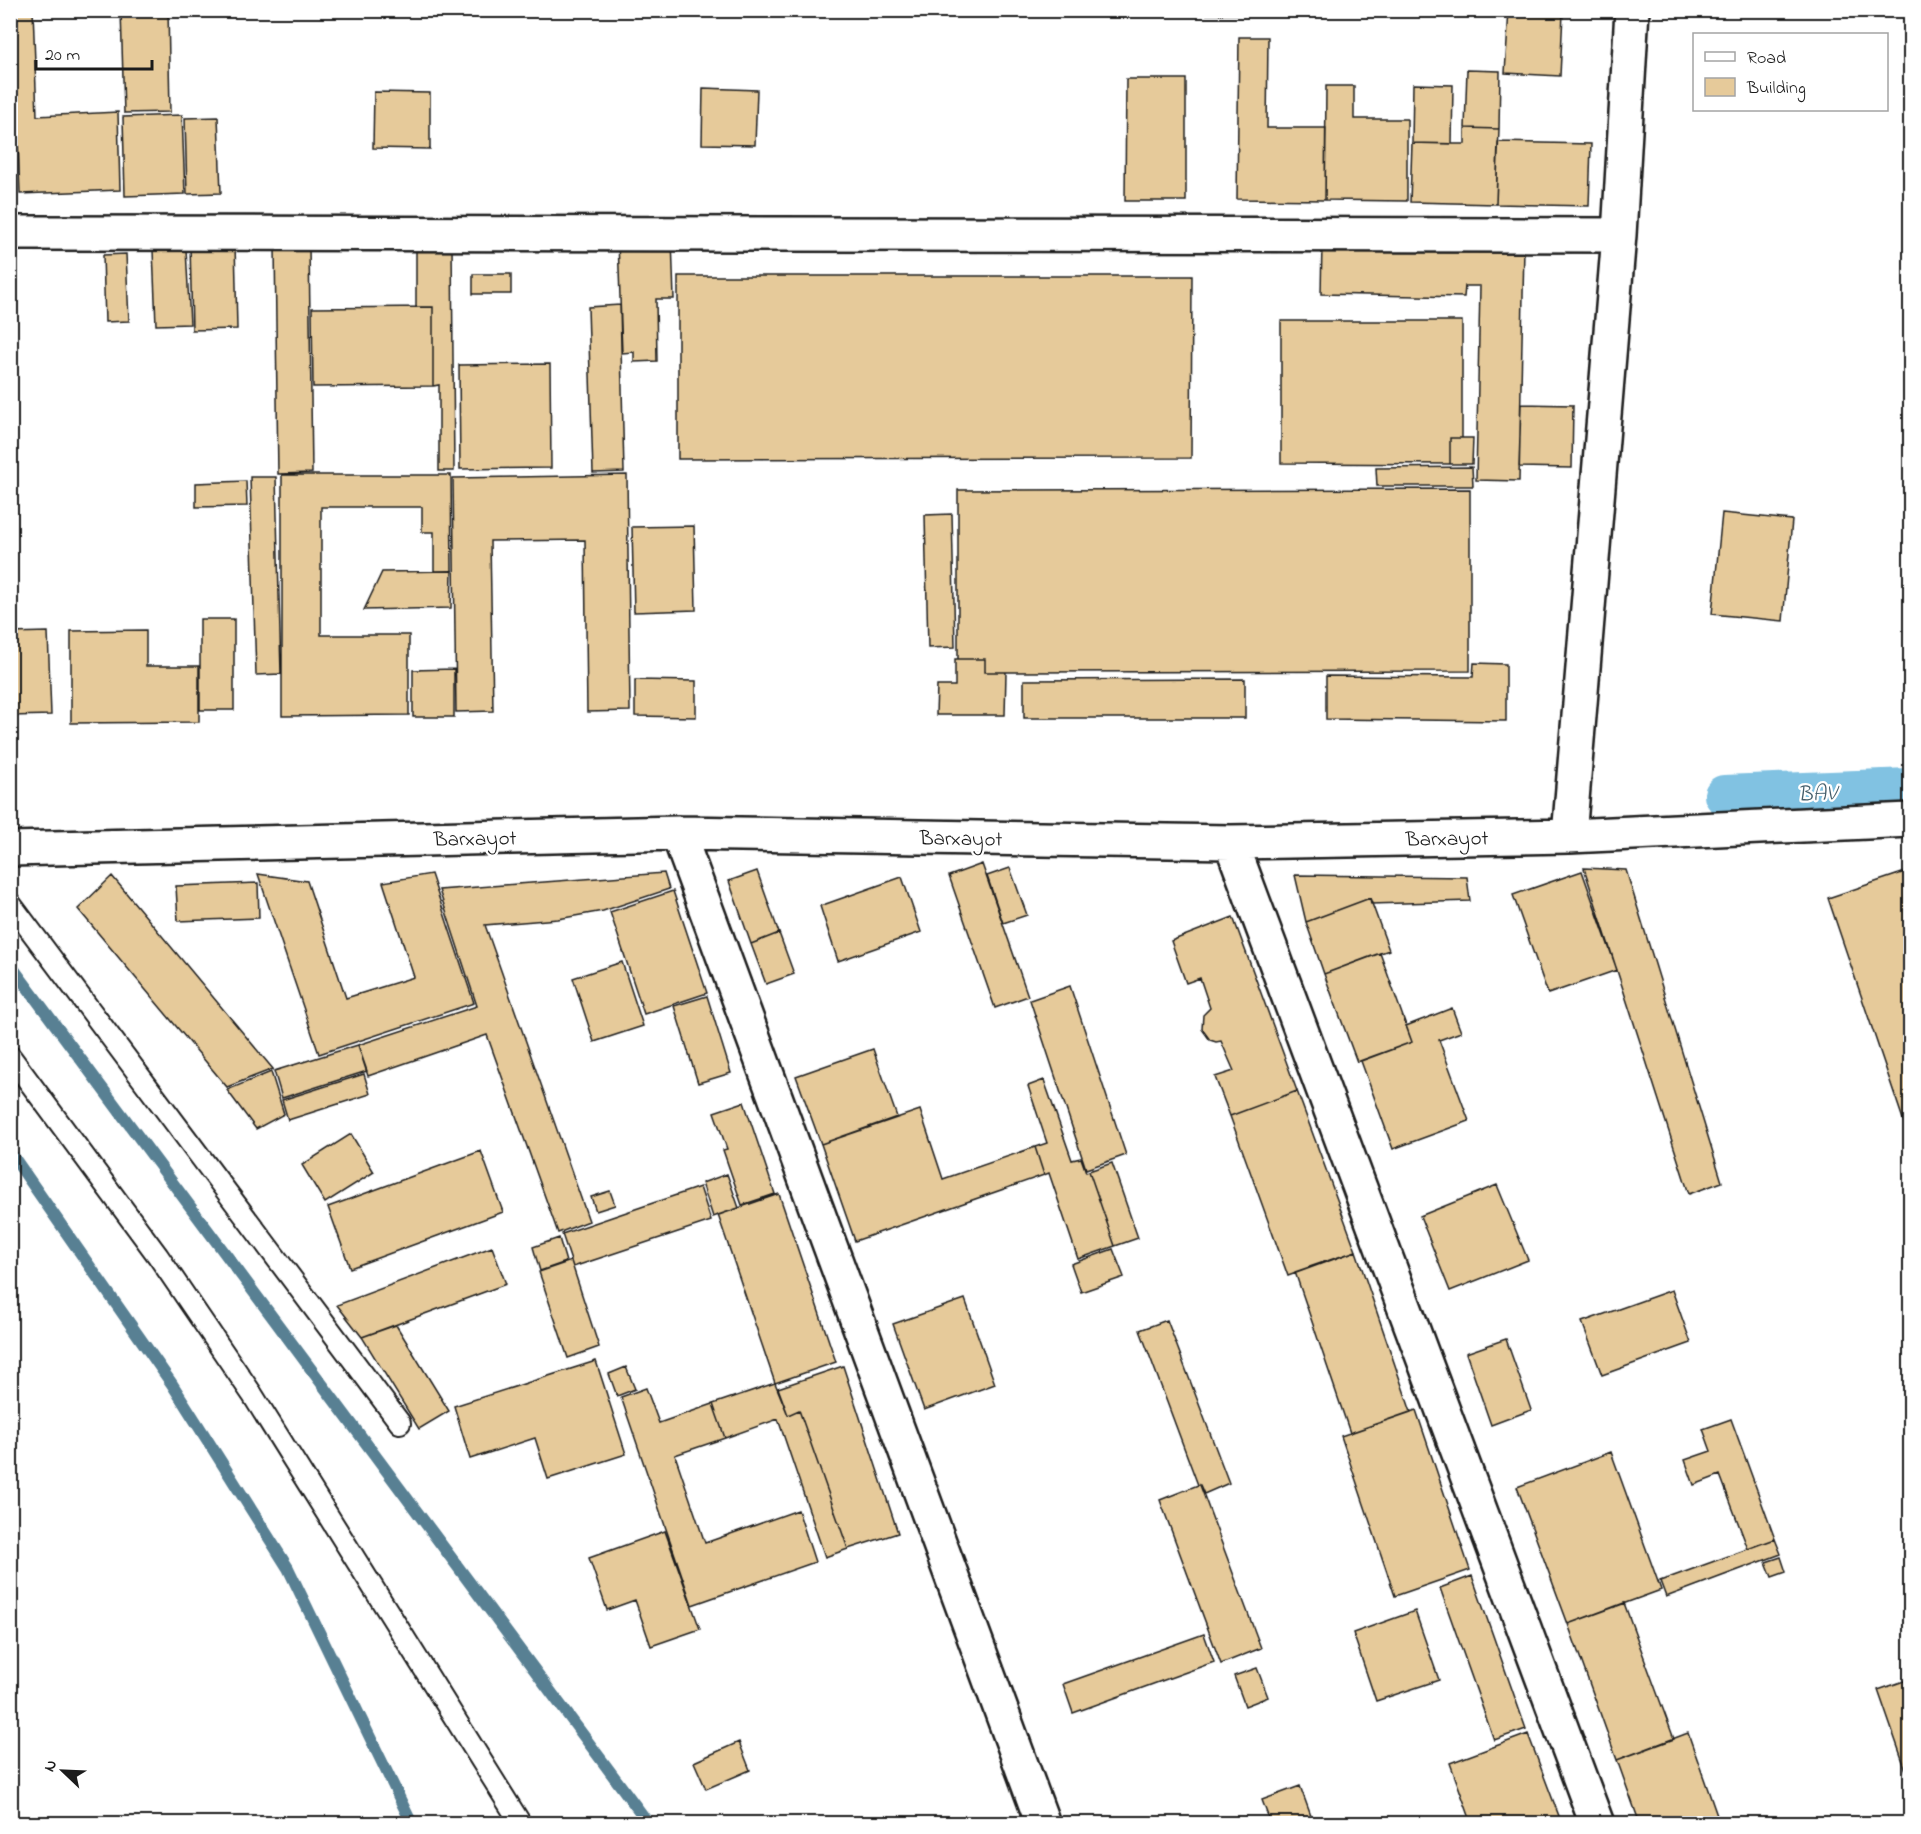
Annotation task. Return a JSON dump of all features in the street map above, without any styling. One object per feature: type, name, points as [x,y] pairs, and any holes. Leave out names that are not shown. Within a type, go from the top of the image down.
[{"type":"street","points":[[1569,836],[1618,235],[1632,10]]},
{"type":"street","points":[[10,233],[1618,235]]},
{"type":"street","name":"Barxayot","points":[[10,849],[678,834],[1231,842],[1569,836],[1911,820]]},
{"type":"street","points":[[678,834],[1043,1824]]},
{"type":"street","points":[[1231,842],[1597,1824]]},
{"type":"lane","points":[[10,903],[400,1423]]},
{"type":"lane","points":[[10,1056],[158,1256],[252,1395],[521,1824]]},
{"type":"building","points":[[13,10],[33,10],[37,116],[118,112],[120,190],[20,194]]},
{"type":"building","points":[[121,10],[168,10],[170,112],[124,113]]},
{"type":"building","points":[[1195,10],[1240,10],[1240,14],[1195,14]]},
{"type":"building","points":[[1509,10],[1563,13],[1560,76],[1505,73]]},
{"type":"building","points":[[1239,37],[1268,37],[1267,128],[1326,128],[1325,200],[1237,199]]},
{"type":"building","points":[[1467,70],[1500,71],[1499,129],[1465,128]]},
{"type":"building","points":[[1126,79],[1186,79],[1186,201],[1125,201]]},
{"type":"building","points":[[1413,84],[1453,85],[1452,144],[1412,143]]},
{"type":"building","points":[[1326,86],[1354,86],[1354,119],[1407,119],[1407,201],[1325,200]]},
{"type":"building","points":[[703,88],[757,90],[755,145],[702,144]]},
{"type":"building","points":[[374,92],[430,93],[430,149],[373,148]]},
{"type":"building","points":[[182,115],[185,194],[125,196],[123,117]]},
{"type":"building","points":[[218,117],[221,193],[187,194],[185,118]]},
{"type":"building","points":[[1465,128],[1499,129],[1496,204],[1410,202],[1412,143],[1465,144]]},
{"type":"building","points":[[1498,142],[1591,144],[1589,206],[1496,204]]},
{"type":"building","points":[[672,239],[674,299],[656,299],[657,361],[634,362],[634,352],[622,353],[618,241]]},
{"type":"building","points":[[235,243],[237,329],[192,330],[190,244]]},
{"type":"building","points":[[452,244],[454,471],[439,471],[439,385],[433,386],[433,307],[416,307],[416,245]]},
{"type":"building","points":[[1322,244],[1524,248],[1519,481],[1476,480],[1480,286],[1465,286],[1464,297],[1321,294]]},
{"type":"building","points":[[309,245],[312,473],[278,474],[275,246]]},
{"type":"building","points":[[186,249],[190,324],[156,325],[153,250]]},
{"type":"building","points":[[126,254],[129,321],[105,322],[103,255]]},
{"type":"building","points":[[473,274],[511,274],[511,294],[473,294]]},
{"type":"building","points":[[678,276],[1192,276],[1191,458],[678,459]]},
{"type":"building","points":[[620,305],[624,472],[593,473],[588,307]]},
{"type":"building","points":[[433,307],[433,386],[313,387],[312,308]]},
{"type":"building","points":[[1281,321],[1462,321],[1462,438],[1450,438],[1450,464],[1281,463]]},
{"type":"building","points":[[550,364],[551,468],[460,469],[459,365]]},
{"type":"building","points":[[1521,404],[1573,405],[1572,468],[1519,467]]},
{"type":"building","points":[[1450,438],[1473,438],[1472,464],[1450,464]]},
{"type":"building","points":[[1472,467],[1473,486],[1377,486],[1376,468]]},
{"type":"building","points":[[282,475],[451,475],[452,571],[434,571],[434,532],[422,532],[422,507],[321,507],[321,635],[409,635],[409,715],[282,716]]},
{"type":"building","points":[[627,475],[630,711],[587,712],[585,540],[490,541],[493,711],[456,712],[453,478]]},
{"type":"building","points":[[250,477],[276,477],[281,674],[256,675]]},
{"type":"building","points":[[246,481],[247,506],[196,507],[196,483]]},
{"type":"building","points":[[1470,489],[1470,671],[985,672],[985,659],[958,659],[958,490]]},
{"type":"building","points":[[1722,513],[1792,520],[1783,621],[1712,614]]},
{"type":"building","points":[[952,514],[955,647],[928,648],[925,515]]},
{"type":"building","points":[[694,526],[696,610],[634,612],[632,527]]},
{"type":"building","points":[[452,571],[451,608],[364,610],[382,572]]},
{"type":"building","points":[[200,619],[234,619],[234,710],[200,710]]},
{"type":"building","points":[[146,630],[146,666],[199,666],[199,722],[71,723],[71,631]]},
{"type":"building","points":[[48,632],[51,715],[10,716],[10,633]]},
{"type":"building","points":[[955,659],[985,659],[985,672],[1006,672],[1005,715],[936,715],[937,686],[955,686]]},
{"type":"building","points":[[1474,663],[1506,664],[1506,721],[1326,719],[1326,676],[1473,677]]},
{"type":"building","points":[[454,669],[454,717],[413,717],[413,670]]},
{"type":"building","points":[[1245,679],[1245,718],[1024,718],[1024,680]]},
{"type":"building","points":[[635,680],[696,681],[696,717],[635,716]]},
{"type":"building","points":[[982,864],[1028,996],[995,1008],[949,876]]},
{"type":"building","points":[[1010,868],[1027,915],[1003,923],[987,876]]},
{"type":"building","points":[[1584,868],[1626,870],[1722,1182],[1689,1194]]},
{"type":"building","points":[[757,871],[779,933],[751,944],[729,881]]},
{"type":"building","points":[[1582,871],[1617,970],[1548,994],[1513,895]]},
{"type":"building","points":[[1908,871],[1910,878],[1910,1129],[1907,1131],[1828,898]]},
{"type":"building","points":[[664,873],[669,889],[603,911],[558,919],[485,925],[589,1221],[558,1233],[487,1035],[368,1076],[358,1045],[477,1006],[439,890]]},
{"type":"building","points":[[258,874],[307,881],[346,998],[414,977],[383,882],[431,874],[474,1003],[319,1054]]},
{"type":"building","points":[[1295,875],[1467,877],[1470,901],[1371,904],[1370,898],[1306,922]]},
{"type":"building","points":[[112,876],[273,1069],[227,1087],[78,909]]},
{"type":"building","points":[[902,877],[921,932],[838,961],[820,906]]},
{"type":"building","points":[[258,883],[259,918],[178,921],[176,886]]},
{"type":"building","points":[[673,891],[707,993],[644,1014],[610,912]]},
{"type":"building","points":[[1370,898],[1389,950],[1324,974],[1306,922]]},
{"type":"building","points":[[1233,917],[1297,1091],[1230,1116],[1215,1077],[1234,1071],[1221,1041],[1210,1040],[1202,1029],[1203,1015],[1210,1008],[1200,978],[1186,983],[1171,941]]},
{"type":"building","points":[[779,933],[794,974],[766,984],[751,944]]},
{"type":"building","points":[[1380,953],[1412,1042],[1357,1062],[1324,974]]},
{"type":"building","points":[[622,962],[643,1026],[594,1042],[573,978]]},
{"type":"building","points":[[1070,986],[1126,1155],[1086,1169],[1030,1000]]},
{"type":"building","points":[[707,996],[731,1073],[698,1083],[674,1006]]},
{"type":"building","points":[[1452,1008],[1461,1032],[1439,1040],[1469,1121],[1393,1149],[1361,1061],[1412,1042],[1406,1026]]},
{"type":"building","points":[[358,1045],[367,1071],[282,1098],[274,1071]]},
{"type":"building","points":[[873,1049],[897,1117],[821,1144],[796,1076]]},
{"type":"building","points":[[271,1072],[284,1114],[256,1129],[227,1090]]},
{"type":"building","points":[[364,1074],[370,1094],[288,1120],[282,1100]]},
{"type":"building","points":[[1044,1080],[1072,1160],[1081,1158],[1086,1172],[1089,1171],[1115,1246],[1078,1259],[1049,1173],[1044,1175],[1035,1147],[1047,1143],[1028,1086]]},
{"type":"building","points":[[1297,1091],[1356,1251],[1288,1276],[1230,1116]]},
{"type":"building","points":[[744,1102],[775,1194],[742,1205],[723,1150],[727,1149],[714,1112]]},
{"type":"building","points":[[920,1110],[943,1179],[1035,1147],[1044,1175],[855,1241],[821,1144]]},
{"type":"building","points":[[351,1134],[374,1172],[325,1203],[302,1165]]},
{"type":"building","points":[[481,1151],[503,1212],[350,1268],[328,1207]]},
{"type":"building","points":[[1112,1163],[1138,1238],[1115,1246],[1089,1171]]},
{"type":"building","points":[[727,1174],[739,1208],[713,1217],[702,1183]]},
{"type":"building","points":[[1497,1185],[1528,1260],[1450,1291],[1420,1216]]},
{"type":"building","points":[[700,1187],[711,1221],[573,1267],[562,1234]]},
{"type":"building","points":[[610,1191],[615,1205],[596,1211],[591,1197]]},
{"type":"building","points":[[779,1194],[836,1362],[775,1383],[718,1215]]},
{"type":"building","points":[[559,1238],[566,1262],[540,1271],[533,1247]]},
{"type":"building","points":[[492,1247],[506,1284],[362,1337],[337,1305]]},
{"type":"building","points":[[1113,1249],[1124,1277],[1081,1292],[1071,1264]]},
{"type":"building","points":[[1356,1251],[1411,1412],[1350,1433],[1295,1272]]},
{"type":"building","points":[[571,1261],[599,1347],[568,1358],[539,1272]]},
{"type":"building","points":[[1672,1290],[1691,1343],[1602,1375],[1582,1322]]},
{"type":"building","points":[[965,1299],[995,1384],[924,1410],[893,1324]]},
{"type":"building","points":[[1167,1320],[1229,1483],[1204,1494],[1198,1485],[1140,1330]]},
{"type":"building","points":[[396,1325],[449,1411],[419,1429],[362,1337]]},
{"type":"building","points":[[1506,1339],[1531,1410],[1491,1425],[1466,1353]]},
{"type":"building","points":[[596,1361],[626,1454],[548,1479],[535,1438],[470,1459],[454,1406]]},
{"type":"building","points":[[843,1366],[898,1533],[848,1549],[799,1410],[788,1415],[778,1388]]},
{"type":"building","points":[[626,1367],[635,1389],[617,1396],[609,1374]]},
{"type":"building","points":[[775,1383],[788,1415],[799,1410],[848,1549],[825,1557],[778,1419],[725,1438],[713,1404]]},
{"type":"building","points":[[646,1388],[659,1423],[713,1404],[725,1438],[675,1455],[705,1543],[798,1510],[815,1562],[692,1605],[621,1397]]},
{"type":"building","points":[[1416,1410],[1470,1570],[1395,1596],[1341,1436]]},
{"type":"building","points":[[1731,1419],[1775,1539],[1748,1549],[1720,1475],[1694,1485],[1685,1460],[1711,1451],[1703,1429]]},
{"type":"building","points":[[1611,1452],[1661,1590],[1568,1624],[1517,1487]]},
{"type":"building","points":[[1200,1485],[1261,1648],[1221,1664],[1160,1500]]},
{"type":"building","points":[[665,1531],[700,1629],[651,1646],[635,1600],[607,1610],[589,1558]]},
{"type":"building","points":[[1775,1539],[1781,1554],[1666,1597],[1660,1581]]},
{"type":"building","points":[[1781,1557],[1786,1572],[1772,1577],[1766,1562]]},
{"type":"building","points":[[1472,1576],[1526,1729],[1494,1740],[1440,1588]]},
{"type":"building","points":[[1624,1603],[1674,1739],[1617,1760],[1568,1624]]},
{"type":"building","points":[[1415,1611],[1439,1680],[1376,1701],[1353,1633]]},
{"type":"building","points":[[1204,1634],[1214,1662],[1073,1713],[1063,1684]]},
{"type":"building","points":[[1257,1668],[1268,1697],[1245,1706],[1234,1676]]},
{"type":"building","points":[[1910,1679],[1910,1782],[1878,1690]]},
{"type":"building","points":[[1688,1733],[1720,1824],[1640,1824],[1617,1760]]},
{"type":"building","points":[[1528,1734],[1562,1824],[1472,1824],[1450,1763]]},
{"type":"building","points":[[739,1742],[750,1770],[706,1789],[694,1762]]},
{"type":"building","points":[[1300,1786],[1311,1816],[1291,1824],[1271,1824],[1262,1800]]},
{"type":"waterway","name":"BAV","points":[[1724,795],[1910,788]]},
{"type":"waterway","points":[[10,964],[649,1824]]},
{"type":"waterway","points":[[10,1152],[172,1384],[288,1568],[412,1824]]}]
